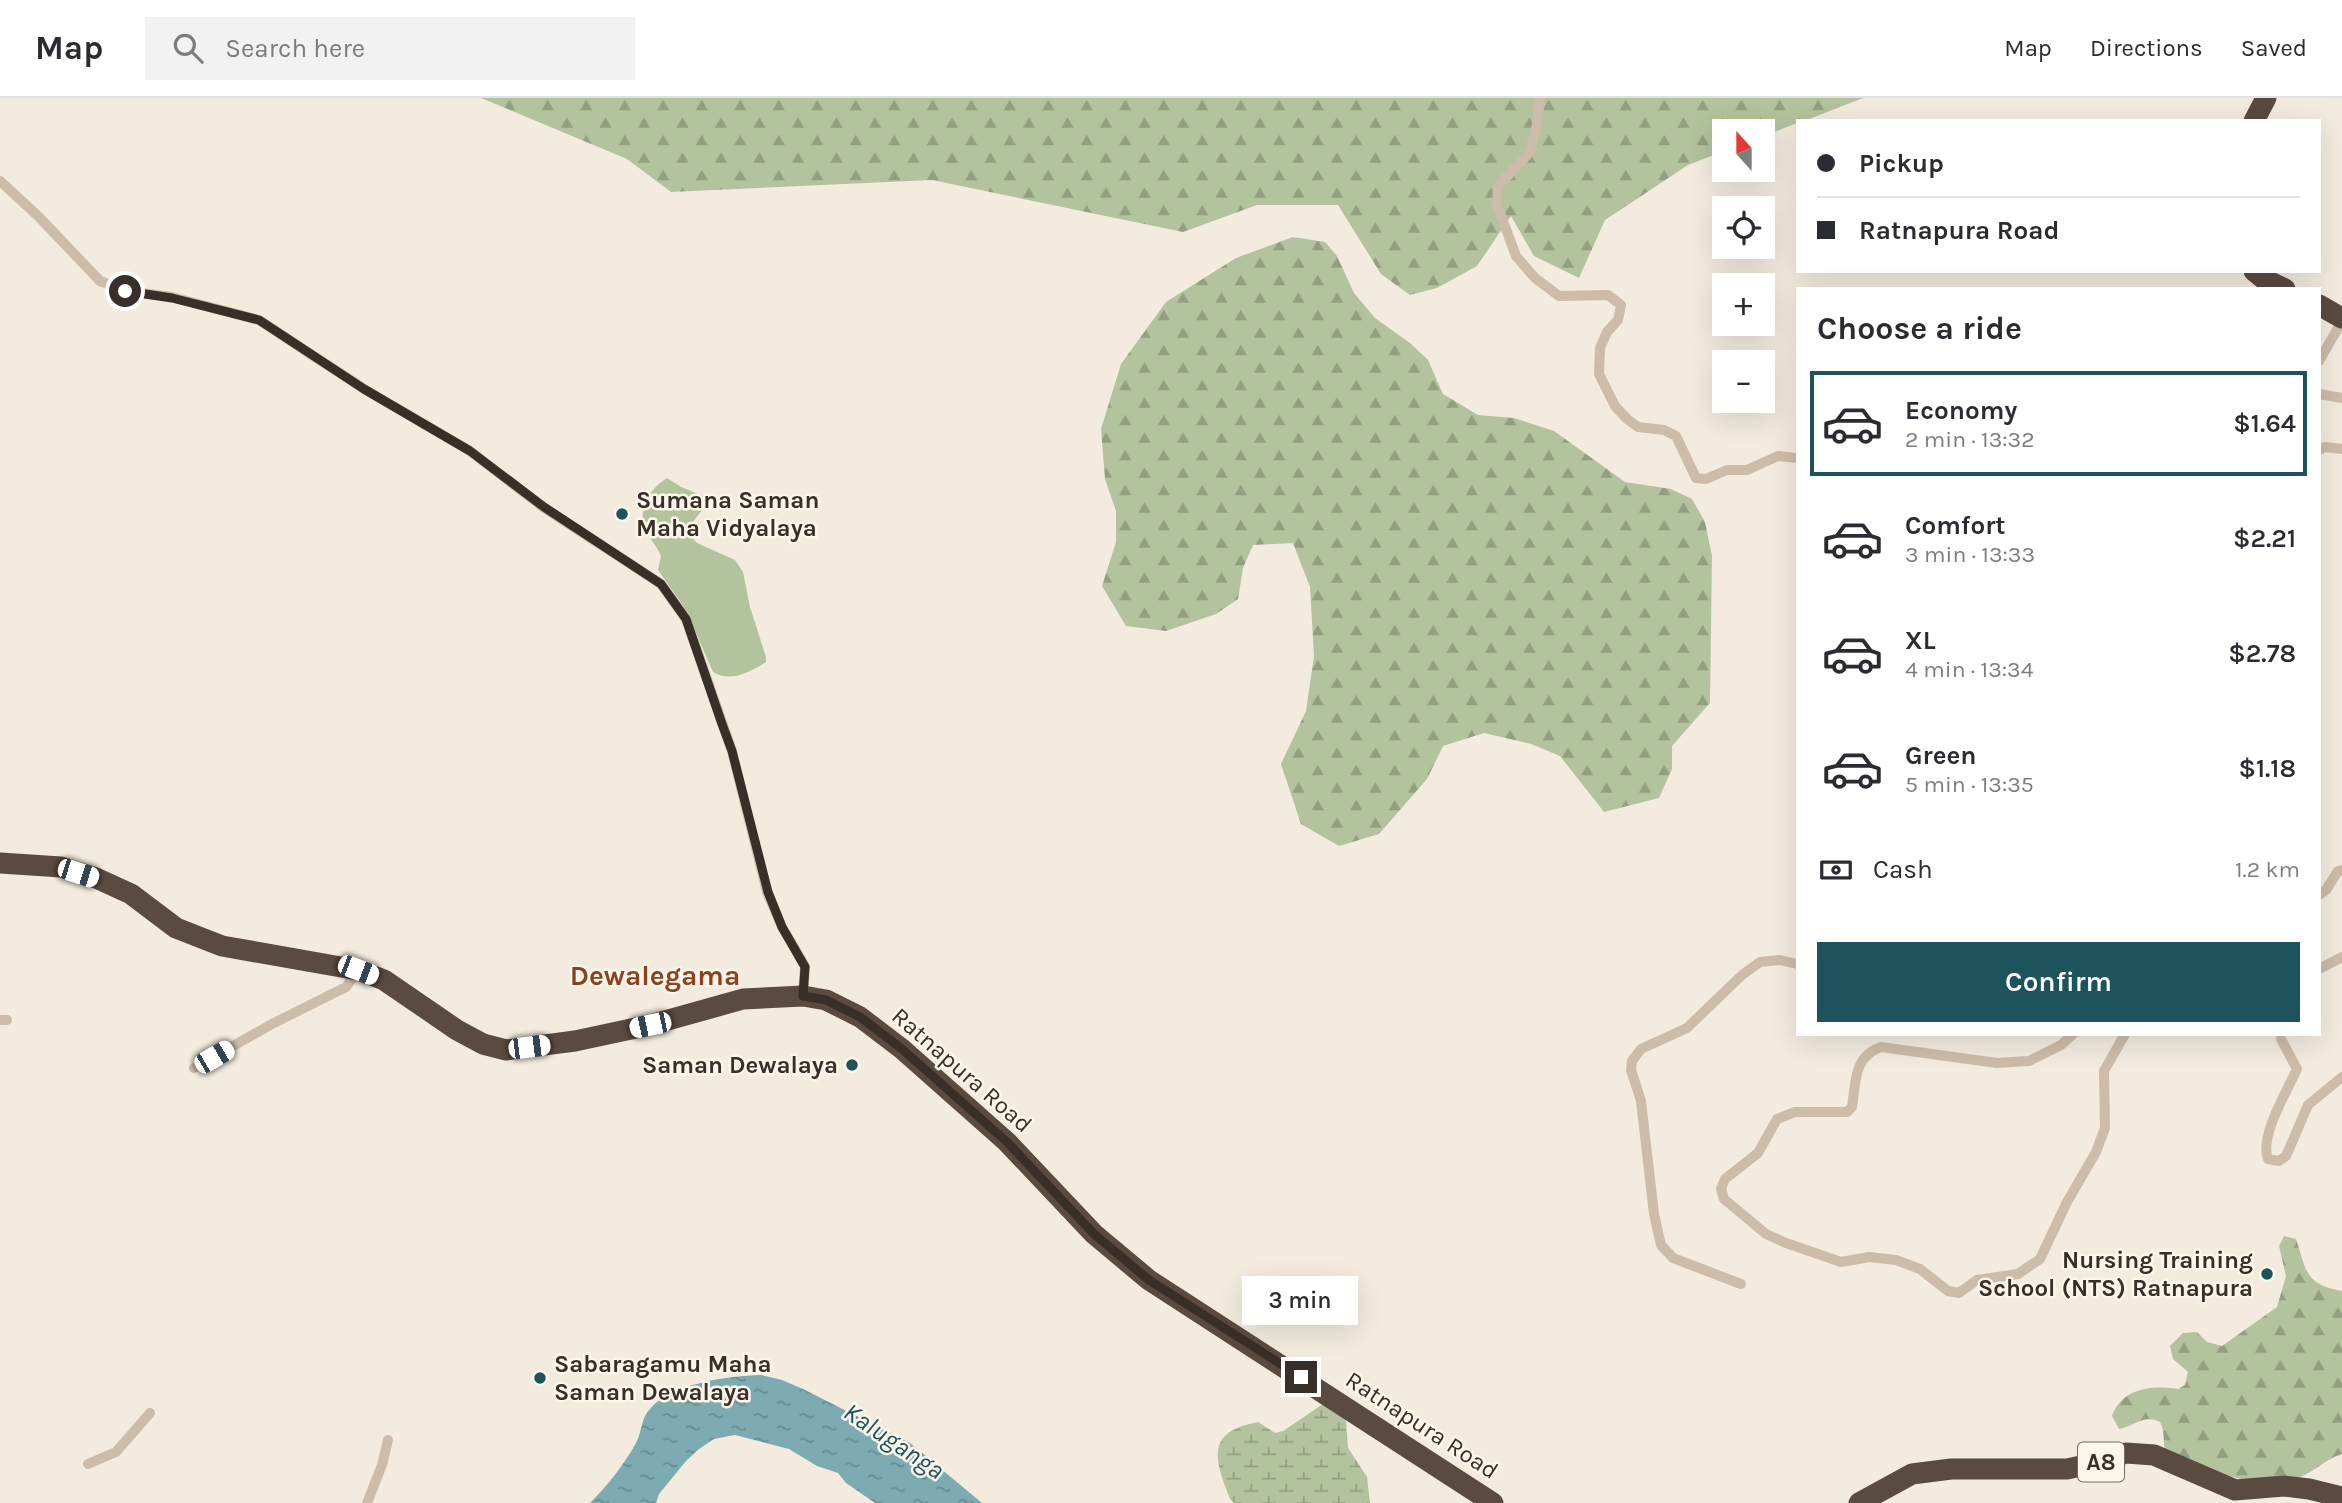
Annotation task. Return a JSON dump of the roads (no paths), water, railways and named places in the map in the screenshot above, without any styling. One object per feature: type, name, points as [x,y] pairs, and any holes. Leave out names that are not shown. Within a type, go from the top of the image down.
[{"type":"highway","points":[[2256,119],[2266,98]]},
{"type":"highway","points":[[2257,273],[2281,287]]},
{"type":"highway","points":[[2321,306],[2342,320]]},
{"type":"highway","name":"Ratnapura Road","points":[[0,863],[61,867],[96,878],[131,894],[176,928],[222,946],[358,970],[384,980],[457,1030],[483,1044],[506,1050],[575,1041],[743,999],[803,996],[826,1000],[860,1017],[902,1049],[1007,1142],[1094,1234],[1149,1280],[1493,1503]]},
{"type":"highway","name":"A8","points":[[1859,1503],[1912,1474],[1951,1469],[2067,1469],[2126,1453],[2154,1455],[2235,1490],[2284,1486],[2342,1497]]},
{"type":"street","points":[[1540,98],[1537,125],[1529,153],[1498,186],[1497,205],[1516,256],[1535,278],[1559,296],[1608,295],[1622,305],[1618,320],[1607,332],[1600,348],[1599,374],[1615,406],[1638,427],[1664,430],[1676,436],[1696,478],[1706,479],[1727,470],[1747,470],[1779,456],[1796,458]]},
{"type":"street","points":[[0,181],[38,216],[100,281],[125,291],[172,298],[259,320],[364,389],[470,451],[544,507],[661,584],[686,619],[732,751],[768,892],[782,927],[805,967],[803,996]]},
{"type":"street","points":[[2321,357],[2342,320]]},
{"type":"street","points":[[2321,394],[2342,398]]},
{"type":"street","points":[[2321,449],[2342,449]]},
{"type":"street","points":[[2321,894],[2338,871],[2342,870]]},
{"type":"street","points":[[2321,968],[2342,957]]},
{"type":"street","points":[[1741,1284],[1673,1258],[1661,1245],[1654,1214],[1640,1101],[1631,1070],[1632,1061],[1641,1049],[1687,1028],[1742,975],[1760,962],[1780,960],[1796,964]]},
{"type":"street","points":[[194,1068],[272,1024],[346,987],[358,970]]},
{"type":"street","points":[[2071,1036],[2061,1045],[2029,1061],[1997,1063],[1881,1047],[1870,1051],[1860,1063],[1852,1107],[1847,1112],[1794,1112],[1777,1119],[1758,1153],[1725,1179],[1721,1189],[1724,1199],[1766,1234],[1786,1244],[1841,1262],[1869,1257],[1896,1259],[1920,1269],[1948,1291],[1959,1293],[1977,1280],[2018,1274],[2040,1259],[2067,1202],[2096,1152],[2105,1128],[2104,1071],[2120,1036]]},
{"type":"street","points":[[2281,1039],[2297,1069],[2270,1128],[2264,1150],[2268,1159],[2279,1161],[2286,1156],[2308,1105],[2342,1077]]},
{"type":"street","points":[[88,1464],[116,1452],[150,1413]]},
{"type":"street","points":[[367,1503],[382,1465],[388,1440]]},
{"type":"water","name":"Kaluganga","points":[[761,1375],[803,1389],[910,1443],[982,1503],[875,1503],[846,1483],[838,1473],[817,1466],[789,1449],[735,1435],[714,1439],[699,1449],[659,1494],[656,1503],[590,1503],[626,1460],[638,1439],[647,1413],[660,1400],[686,1387],[702,1383]]},
{"type":"place","name":"Sumana Saman Maha Vidyalaya","points":[[622,514]]},
{"type":"place","name":"Saman Dewalaya","points":[[852,1065]]},
{"type":"place","name":"Nursing Training School (NTS) Ratnapura","points":[[2267,1274]]},
{"type":"place","name":"Sabaragamu Maha Saman Dewalaya","points":[[540,1378]]},
{"type":"district","name":"Dewalegama","points":[[655,975]]}]
